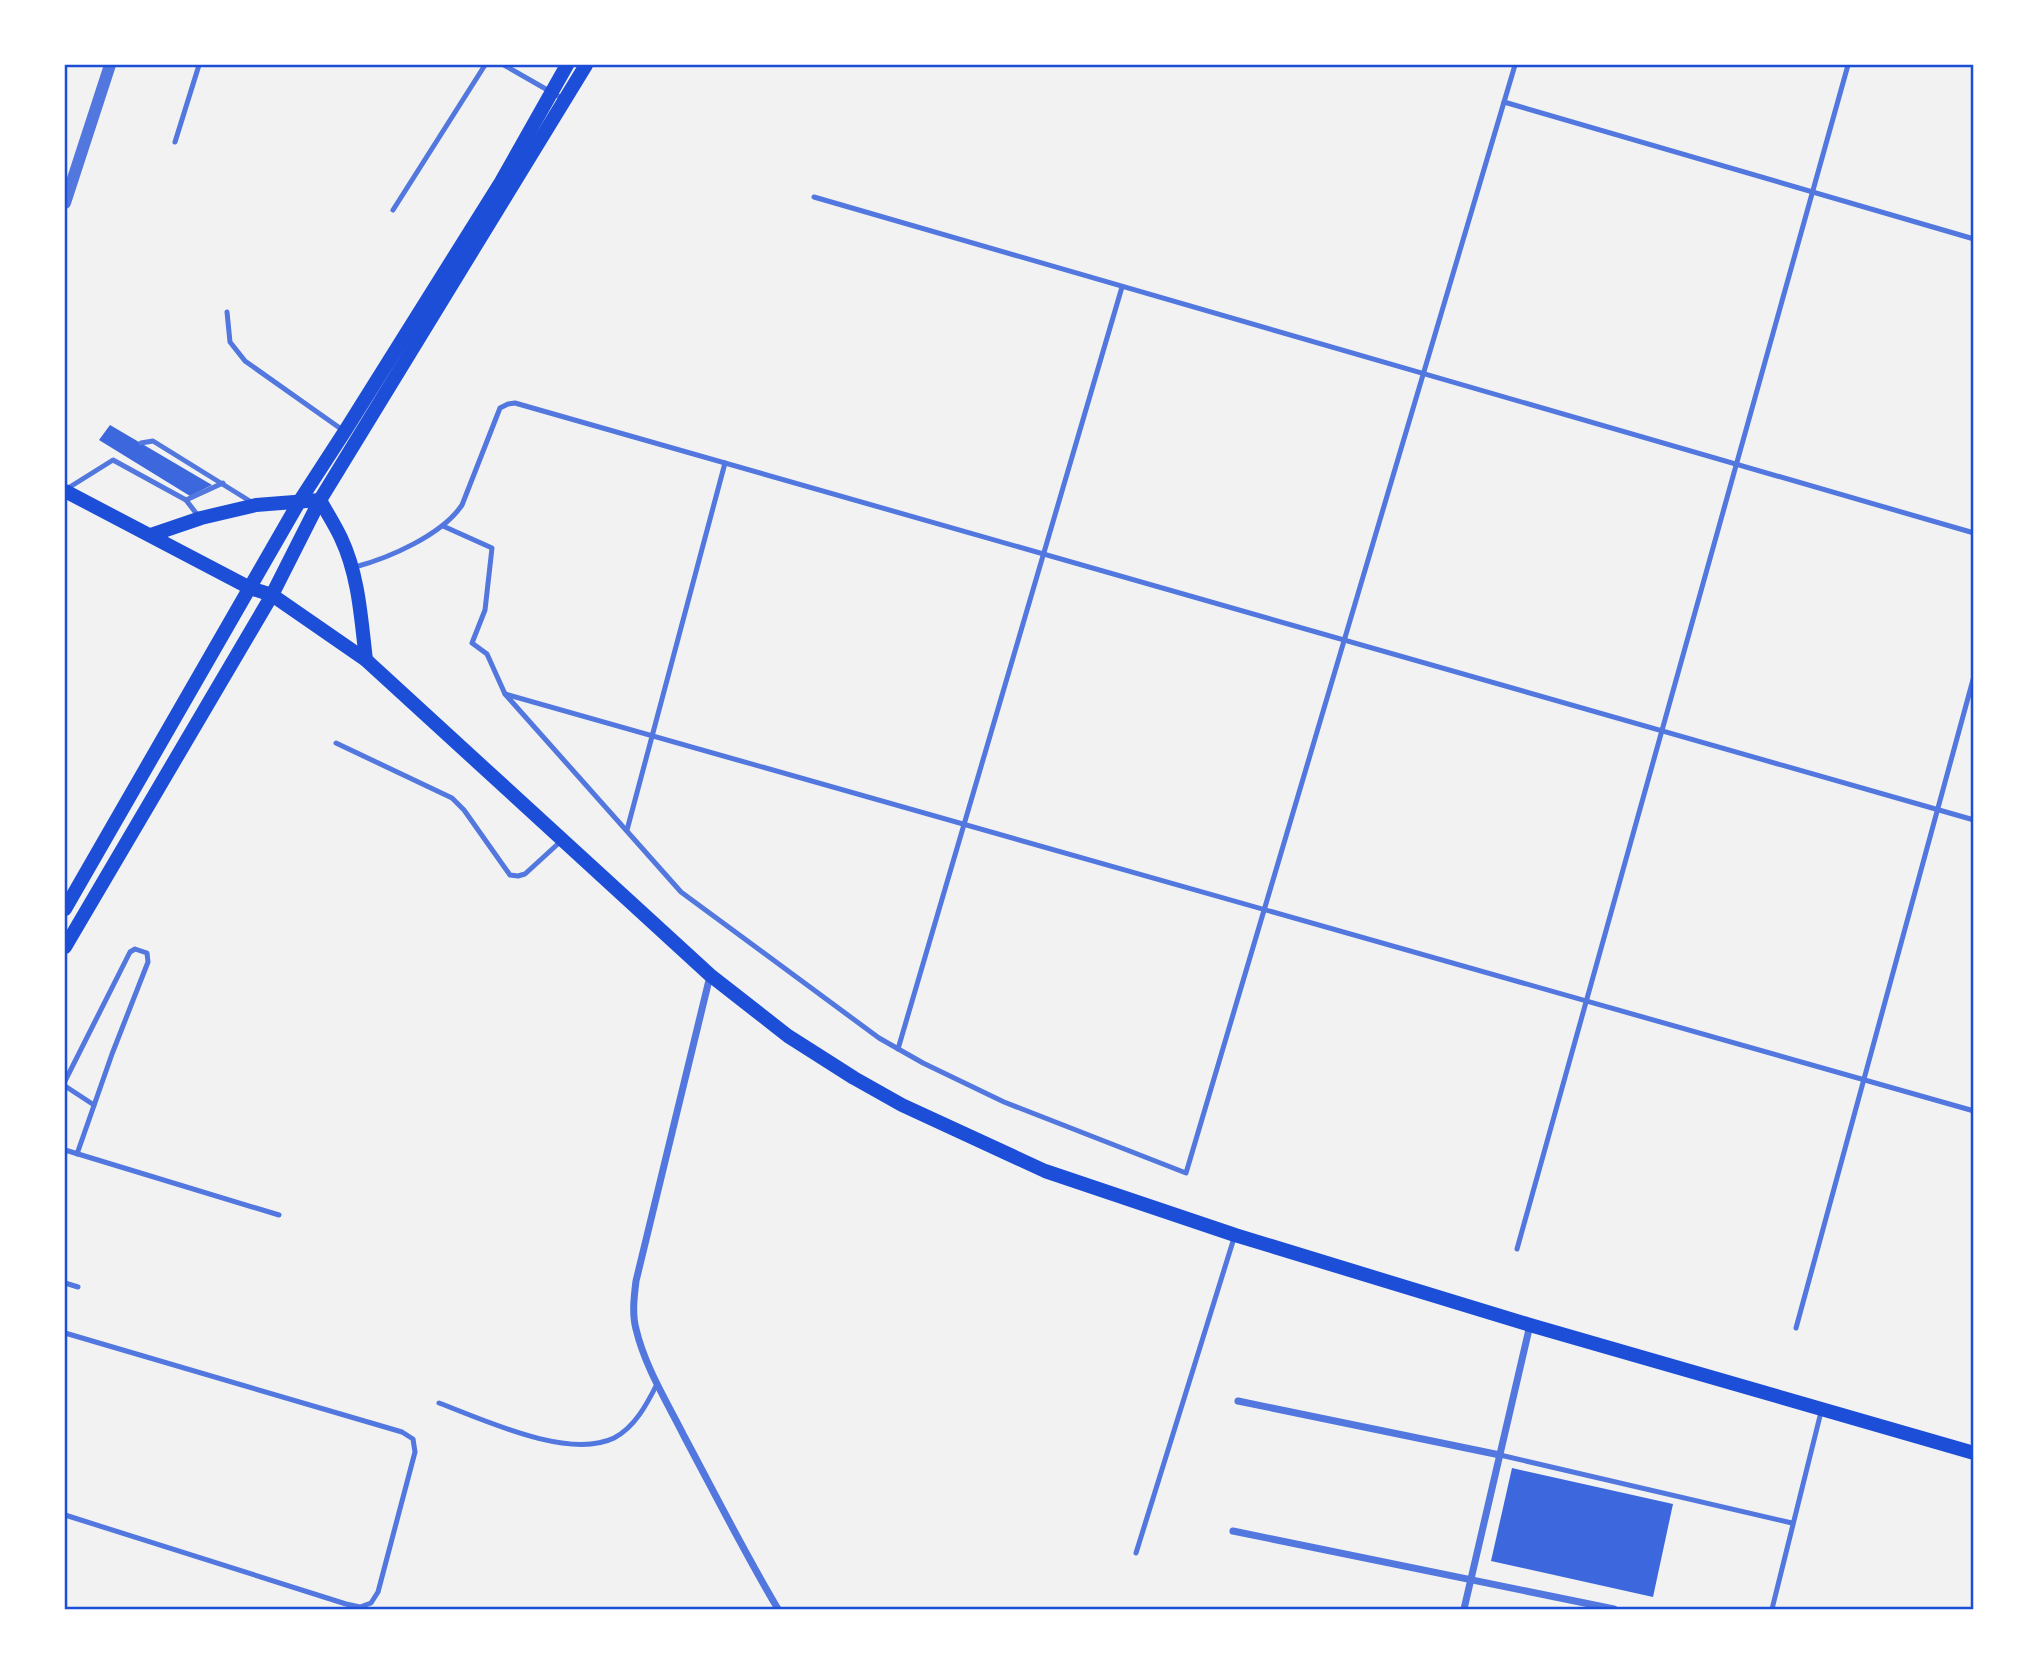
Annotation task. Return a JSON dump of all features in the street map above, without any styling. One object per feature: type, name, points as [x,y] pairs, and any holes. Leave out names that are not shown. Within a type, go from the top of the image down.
[{"type":"main road","points":[[65,947],[272,595],[351,436],[567,65]]},
{"type":"main road","points":[[65,909],[299,502],[351,436],[586,65]]},
{"type":"main road","points":[[65,490],[250,588],[272,595],[366,660],[710,975],[788,1036],[853,1078],[902,1105],[1045,1171],[1235,1235],[1530,1325],[1974,1452]]},
{"type":"main road","points":[[151,535],[256,505],[320,500]]},
{"type":"main road","points":[[320,500],[341,538],[352,568],[360,605],[366,660]]},
{"type":"street","points":[[65,203],[110,65]]},
{"type":"street","points":[[710,975],[636,1282],[635,1325],[640,1345],[658,1384],[746,1555],[778,1609]]},
{"type":"street","points":[[1464,1609],[1530,1325]]},
{"type":"street","points":[[1238,1401],[1500,1455]]},
{"type":"street","points":[[1233,1531],[1614,1609]]},
{"type":"lane","points":[[175,142],[199,65]]},
{"type":"lane","points":[[393,210],[485,65]]},
{"type":"lane","points":[[504,65],[565,101]]},
{"type":"lane","points":[[443,526],[492,548],[485,610],[472,643],[487,654],[505,694],[681,892],[879,1038],[923,1063],[1004,1102],[1186,1173],[1515,65]]},
{"type":"lane","points":[[1517,1249],[1848,65]]},
{"type":"lane","points":[[1504,102],[1974,239]]},
{"type":"lane","points":[[814,197],[1974,533]]},
{"type":"lane","points":[[898,1049],[1122,286]]},
{"type":"lane","points":[[227,312],[230,342],[245,361],[351,436]]},
{"type":"lane","points":[[352,568],[379,561],[443,526],[454,517],[463,505],[500,408],[516,403],[1974,820]]},
{"type":"lane","points":[[141,443],[153,441],[256,505]]},
{"type":"lane","points":[[65,490],[122,455]]},
{"type":"lane","points":[[113,460],[186,500],[201,519]]},
{"type":"lane","points":[[627,830],[725,463]]},
{"type":"lane","points":[[186,500],[223,483]]},
{"type":"lane","points":[[1796,1328],[1974,676]]},
{"type":"lane","points":[[505,694],[1974,1111]]},
{"type":"lane","points":[[336,743],[452,798],[464,810],[510,874],[525,874],[563,839]]},
{"type":"lane","points":[[77,1154],[148,961],[147,953],[135,949],[130,952],[65,1083],[94,1105]]},
{"type":"lane","points":[[65,1150],[279,1215]]},
{"type":"lane","points":[[1136,1553],[1235,1235]]},
{"type":"lane","points":[[65,1283],[78,1287]]},
{"type":"lane","points":[[65,1333],[402,1432],[413,1439],[415,1452],[378,1592],[371,1604],[360,1607],[65,1515]]},
{"type":"lane","points":[[439,1403],[534,1438],[589,1444],[614,1438],[634,1422],[658,1384]]},
{"type":"lane","points":[[1772,1609],[1822,1409]]},
{"type":"lane","points":[[1500,1455],[1792,1523]]},
{"type":"building","points":[[110,425],[212,485],[190,496],[99,440]]},
{"type":"building","points":[[1512,1468],[1673,1504],[1653,1597],[1491,1561]]}]
